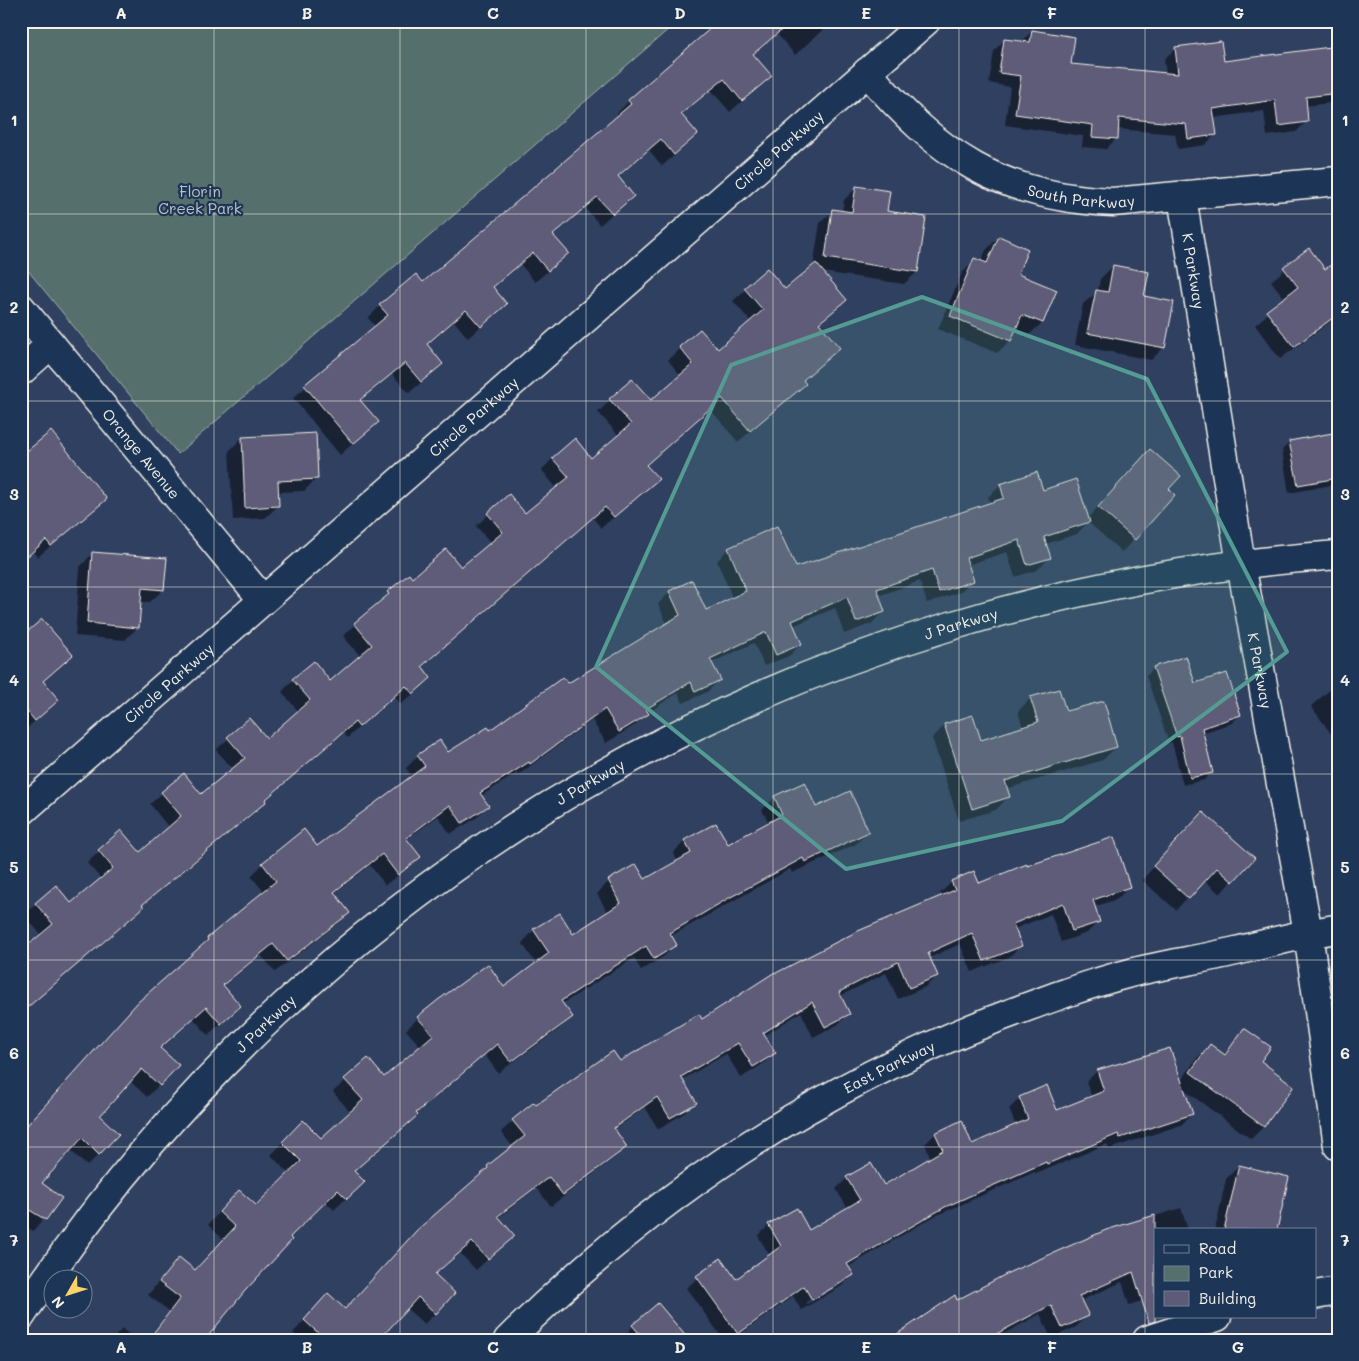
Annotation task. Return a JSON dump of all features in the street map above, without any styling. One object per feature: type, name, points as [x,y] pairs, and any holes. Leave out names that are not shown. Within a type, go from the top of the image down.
[{"type":"street","name":"Circle Parkway","points":[[21,812],[926,21]]},
{"type":"street","name":"South Parkway","points":[[867,72],[918,127],[945,150],[976,168],[1008,183],[1042,194],[1078,200],[1113,202],[1338,180]]},
{"type":"street","name":"K Parkway","points":[[1182,196],[1241,564],[1308,933],[1338,1146]]},
{"type":"street","name":"Orange Avenue","points":[[21,308],[263,600]]},
{"type":"street","points":[[21,371],[51,344]]},
{"type":"street","name":"J Parkway","points":[[21,1316],[54,1267],[126,1172],[247,1040],[381,922],[491,842],[592,779],[644,750],[752,698],[862,653],[976,617],[1092,588],[1151,577],[1241,564],[1338,555]]},
{"type":"street","name":"East Parkway","points":[[508,1340],[588,1264],[657,1208],[736,1152],[819,1101],[906,1056],[1041,1001],[1133,972],[1236,952],[1308,933],[1338,929]]},
{"type":"street","points":[[1316,1295],[1338,1291]]},
{"type":"street","points":[[1147,1340],[1214,1318]]},
{"type":"highlighted area","points":[[922,297],[1147,379],[1287,652],[1062,821],[846,869],[596,667],[731,365]]},
{"type":"green space","name":"Florin Creek Park","points":[[21,21],[678,21],[178,454],[21,262]]},
{"type":"building","points":[[719,21],[792,21],[753,54],[772,76],[742,101],[724,79],[681,114],[698,134],[674,155],[661,139],[618,176],[634,196],[613,214],[597,197],[553,235],[569,253],[548,271],[533,253],[493,287],[507,304],[481,327],[466,310],[427,344],[443,364],[421,382],[405,363],[360,400],[379,422],[353,444],[304,385],[388,315],[379,305],[416,274],[423,282],[631,104],[628,100]]},
{"type":"building","points":[[1032,30],[1075,37],[1071,64],[1178,74],[1175,47],[1221,41],[1224,61],[1338,46],[1338,93],[1306,97],[1308,122],[1278,126],[1275,100],[1213,109],[1217,135],[1188,139],[1186,124],[1119,118],[1118,139],[1092,137],[1093,125],[1015,114],[1021,76],[999,73],[1004,39],[1030,42]]},
{"type":"building","points":[[856,186],[890,191],[887,211],[926,217],[918,272],[825,258],[832,209],[852,212]]},
{"type":"building","points":[[999,236],[1028,249],[1018,274],[1057,290],[1043,323],[1022,315],[1011,341],[950,316],[974,258],[987,263]]},
{"type":"building","points":[[1309,248],[1325,269],[1338,260],[1338,314],[1294,347],[1266,311],[1298,287],[1283,267]]},
{"type":"building","points":[[816,263],[847,300],[819,323],[840,348],[803,380],[806,384],[750,431],[722,398],[646,465],[659,479],[614,517],[605,507],[422,666],[431,678],[413,694],[406,686],[359,727],[355,722],[265,800],[266,802],[142,905],[144,907],[21,1013],[21,951],[53,924],[35,903],[56,885],[71,903],[113,868],[98,850],[121,830],[140,852],[181,816],[161,792],[184,773],[201,794],[245,758],[227,737],[249,718],[267,738],[310,700],[292,679],[314,661],[330,681],[372,645],[354,623],[389,594],[387,592],[409,574],[412,578],[446,549],[461,567],[503,532],[487,513],[509,494],[525,513],[569,477],[552,458],[575,438],[591,458],[631,424],[609,399],[632,379],[651,400],[693,364],[679,347],[700,329],[718,349],[763,310],[744,288],[767,268],[785,289]]},
{"type":"building","points":[[1113,265],[1149,272],[1144,296],[1174,302],[1165,348],[1087,333],[1096,290],[1108,292]]},
{"type":"building","points":[[51,431],[107,499],[51,546],[46,540],[21,562],[21,456]]},
{"type":"building","points":[[1338,432],[1338,478],[1298,485],[1289,441]]},
{"type":"building","points":[[316,433],[318,479],[278,481],[279,506],[245,508],[242,437]]},
{"type":"building","points":[[1150,449],[1181,476],[1169,489],[1175,495],[1135,540],[1098,507]]},
{"type":"building","points":[[1037,472],[1043,490],[1076,479],[1090,522],[1044,537],[1051,558],[1027,565],[1019,540],[966,558],[974,581],[939,592],[932,570],[877,589],[885,612],[856,622],[847,597],[792,621],[802,644],[776,655],[766,632],[710,659],[721,680],[695,692],[691,682],[646,709],[649,714],[619,732],[605,709],[530,764],[529,762],[480,793],[489,806],[462,823],[450,805],[406,838],[421,857],[398,875],[382,854],[334,892],[350,913],[287,961],[273,944],[223,985],[241,1006],[221,1024],[206,1007],[160,1048],[179,1065],[160,1086],[142,1069],[100,1116],[119,1134],[99,1155],[82,1138],[42,1183],[62,1198],[46,1220],[21,1205],[21,1132],[138,1002],[208,940],[207,938],[276,881],[262,863],[304,829],[317,846],[425,766],[417,755],[440,740],[448,752],[488,727],[490,730],[563,677],[568,683],[680,615],[669,591],[692,580],[706,610],[746,591],[728,548],[777,526],[796,567],[1004,498],[1000,484]]},
{"type":"building","points":[[92,552],[167,558],[164,590],[142,588],[139,628],[87,623]]},
{"type":"building","points":[[42,619],[73,655],[43,681],[59,700],[35,721],[21,704],[21,637]]},
{"type":"building","points":[[1186,656],[1195,683],[1227,673],[1241,715],[1202,728],[1213,773],[1190,778],[1180,736],[1177,737],[1153,667]]},
{"type":"building","points":[[1059,689],[1066,711],[1104,701],[1117,747],[1005,781],[1010,797],[972,809],[944,724],[973,715],[981,740],[1038,722],[1030,697]]},
{"type":"building","points":[[805,782],[816,807],[850,791],[869,832],[805,862],[803,858],[729,898],[670,933],[677,945],[654,959],[646,946],[561,1001],[573,1017],[511,1062],[497,1044],[416,1113],[418,1115],[354,1171],[365,1182],[347,1199],[338,1190],[290,1237],[292,1240],[244,1292],[205,1340],[148,1340],[180,1298],[159,1282],[179,1257],[195,1270],[235,1227],[219,1212],[239,1190],[256,1205],[301,1161],[282,1142],[303,1120],[321,1138],[363,1100],[344,1079],[368,1058],[384,1077],[433,1035],[417,1017],[438,1000],[488,964],[504,987],[549,953],[533,929],[560,913],[573,934],[621,903],[608,880],[636,864],[645,879],[691,853],[684,840],[716,823],[728,844],[782,815],[774,796]]},
{"type":"building","points":[[1203,812],[1255,858],[1233,882],[1217,868],[1189,899],[1153,866]]},
{"type":"building","points":[[1114,837],[1130,887],[1093,900],[1100,922],[1072,931],[1063,903],[1013,924],[1022,946],[984,961],[972,933],[928,953],[938,976],[909,988],[898,962],[839,992],[850,1014],[825,1027],[812,1002],[763,1033],[776,1053],[753,1067],[738,1043],[681,1077],[697,1103],[670,1118],[657,1097],[614,1128],[627,1147],[563,1195],[549,1177],[498,1216],[515,1236],[488,1259],[472,1242],[435,1274],[455,1293],[436,1314],[418,1297],[379,1340],[326,1340],[304,1320],[328,1293],[345,1309],[417,1230],[488,1168],[487,1166],[525,1136],[512,1120],[534,1102],[536,1105],[613,1051],[620,1061],[699,1014],[702,1019],[775,972],[858,931],[955,890],[951,881],[974,871],[979,883],[1027,864],[1027,866]]},
{"type":"building","points":[[1244,1028],[1271,1047],[1261,1061],[1294,1086],[1264,1127],[1190,1072],[1210,1044],[1225,1055]]},
{"type":"building","points":[[1170,1048],[1193,1114],[1120,1138],[1118,1134],[1047,1164],[1046,1162],[945,1207],[847,1264],[854,1275],[812,1300],[804,1286],[738,1334],[696,1276],[721,1258],[736,1279],[781,1246],[768,1224],[797,1208],[809,1230],[860,1200],[846,1177],[871,1163],[884,1185],[943,1150],[935,1133],[962,1120],[972,1144],[1028,1119],[1019,1097],[1047,1085],[1057,1110],[1104,1091],[1097,1070]]},
{"type":"building","points":[[1239,1165],[1289,1177],[1277,1228],[1224,1228]]},
{"type":"building","points":[[1155,1215],[1155,1321],[1149,1323],[1133,1272],[1079,1296],[1089,1316],[1062,1328],[1051,1305],[985,1340],[888,1340],[955,1295],[957,1300],[1010,1272],[1106,1230]]},
{"type":"building","points":[[658,1303],[689,1340],[645,1340],[632,1325]]}]
